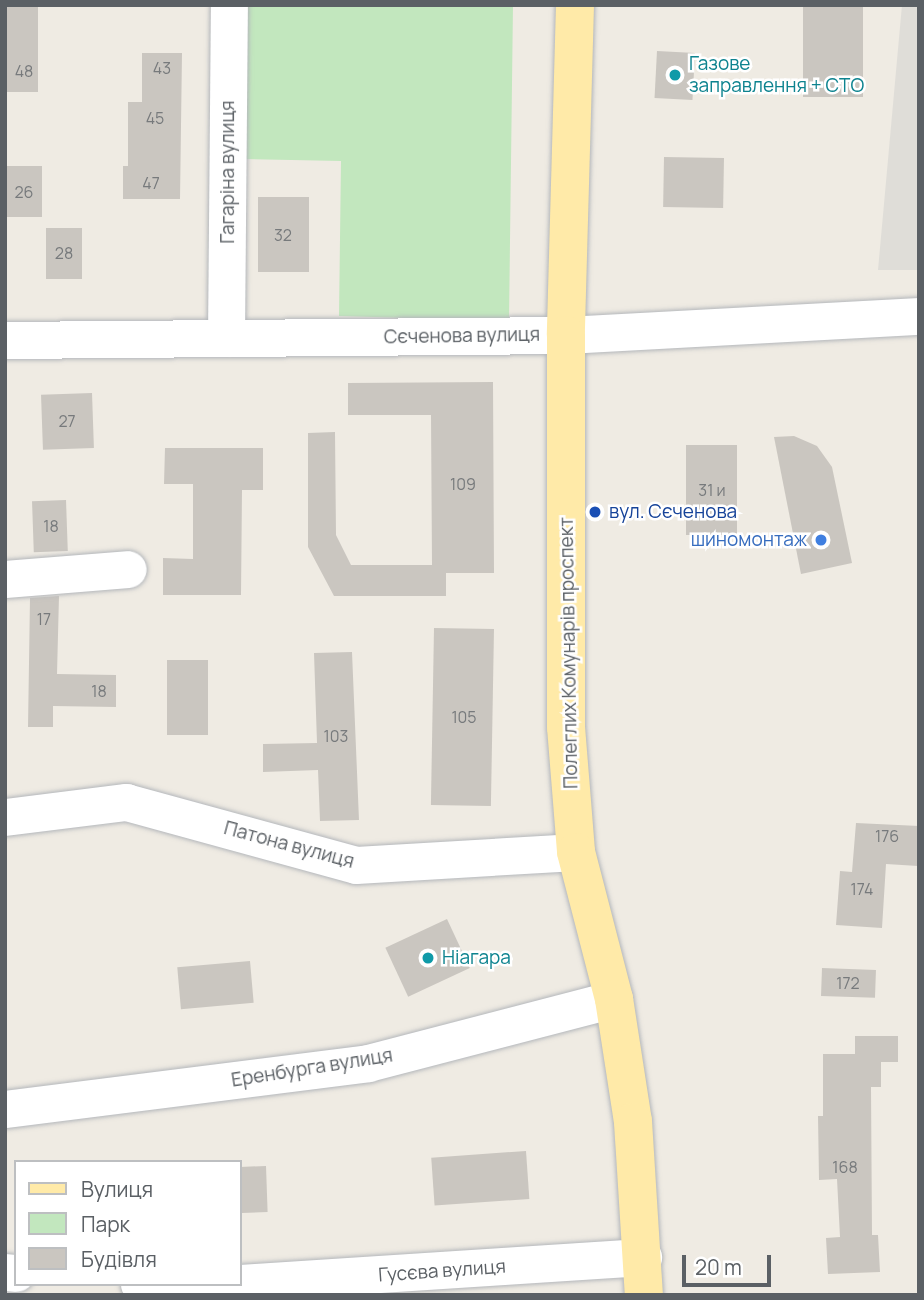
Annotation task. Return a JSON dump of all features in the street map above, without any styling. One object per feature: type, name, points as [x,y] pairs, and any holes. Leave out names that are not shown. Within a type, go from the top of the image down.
[{"type":"main road","name":"Полеглих Комунарів проспект","points":[[575,5],[566,334],[566,727],[576,852],[614,999],[633,1122],[644,1295]]},
{"type":"street","name":"Гагаріна вулиця","points":[[226,338],[229,5]]},
{"type":"street","name":"Сєченова вулиця","points":[[5,340],[566,334],[919,316]]},
{"type":"street","points":[[5,579],[128,569]]},
{"type":"street","name":"Патона вулиця","points":[[5,817],[126,802],[356,865],[576,852]]},
{"type":"street","name":"Еренбурга вулиця","points":[[5,1110],[368,1063],[614,999]]},
{"type":"street","name":"Гусєва вулиця","points":[[242,1283],[643,1257]]},
{"type":"shaded area","points":[[902,5],[919,5],[919,270],[878,270]]},
{"type":"green space","points":[[243,5],[513,5],[509,321],[339,316],[341,161],[243,159]]},
{"type":"building","points":[[5,5],[38,5],[38,92],[5,92]]},
{"type":"building","points":[[803,5],[863,5],[863,97],[803,97]]},
{"type":"building","name":"Газове заправлення + СТО","points":[[657,51],[695,53],[692,100],[655,98]]},
{"type":"building","points":[[142,53],[182,53],[180,199],[123,199],[123,166],[128,166],[128,102],[142,102]]},
{"type":"building","points":[[664,157],[724,158],[723,208],[663,207]]},
{"type":"building","points":[[5,166],[42,166],[42,217],[5,217]]},
{"type":"building","points":[[258,197],[309,197],[309,272],[258,272]]},
{"type":"building","points":[[46,228],[82,228],[82,279],[46,279]]},
{"type":"building","points":[[493,382],[494,573],[446,573],[446,596],[334,596],[308,547],[308,433],[335,432],[336,535],[351,565],[432,565],[431,415],[348,415],[348,383]]},
{"type":"building","points":[[92,393],[94,448],[43,450],[41,395]]},
{"type":"building","points":[[794,436],[817,446],[832,467],[852,563],[801,574],[774,437]]},
{"type":"building","points":[[686,445],[737,445],[737,535],[686,535]]},
{"type":"building","points":[[165,448],[263,448],[263,490],[242,490],[241,595],[163,595],[163,558],[193,559],[193,484],[164,484]]},
{"type":"building","points":[[66,500],[68,551],[34,552],[32,501]]},
{"type":"building","points":[[59,596],[57,674],[116,675],[116,707],[53,706],[53,727],[28,727],[30,598]]},
{"type":"building","points":[[434,628],[494,629],[491,806],[431,805]]},
{"type":"building","points":[[352,652],[359,820],[320,821],[318,770],[263,772],[263,744],[317,743],[314,653]]},
{"type":"building","points":[[167,660],[208,660],[208,735],[167,735]]},
{"type":"building","points":[[856,823],[919,826],[918,866],[886,864],[882,928],[836,925],[840,871],[852,872]]},
{"type":"building","name":"Ніагара","points":[[447,919],[470,968],[408,997],[385,948]]},
{"type":"building","points":[[250,961],[254,1003],[181,1009],[177,967]]},
{"type":"building","points":[[822,968],[876,970],[875,998],[821,996]]},
{"type":"building","points":[[855,1036],[898,1036],[898,1062],[881,1062],[881,1087],[871,1087],[872,1235],[878,1235],[880,1272],[828,1274],[826,1238],[840,1237],[837,1179],[819,1180],[818,1116],[823,1116],[823,1054],[855,1054]]},
{"type":"building","points":[[526,1151],[529,1199],[435,1206],[431,1158]]},
{"type":"building","points":[[266,1166],[268,1212],[242,1213],[242,1167]]},
{"type":"place","name":"Газове заправлення + СТО","points":[[675,75]]},
{"type":"place","name":"вул. Сєченова","points":[[595,512]]},
{"type":"place","name":"шиномонтаж","points":[[821,540]]},
{"type":"place","name":"Ніагара","points":[[428,958]]}]
